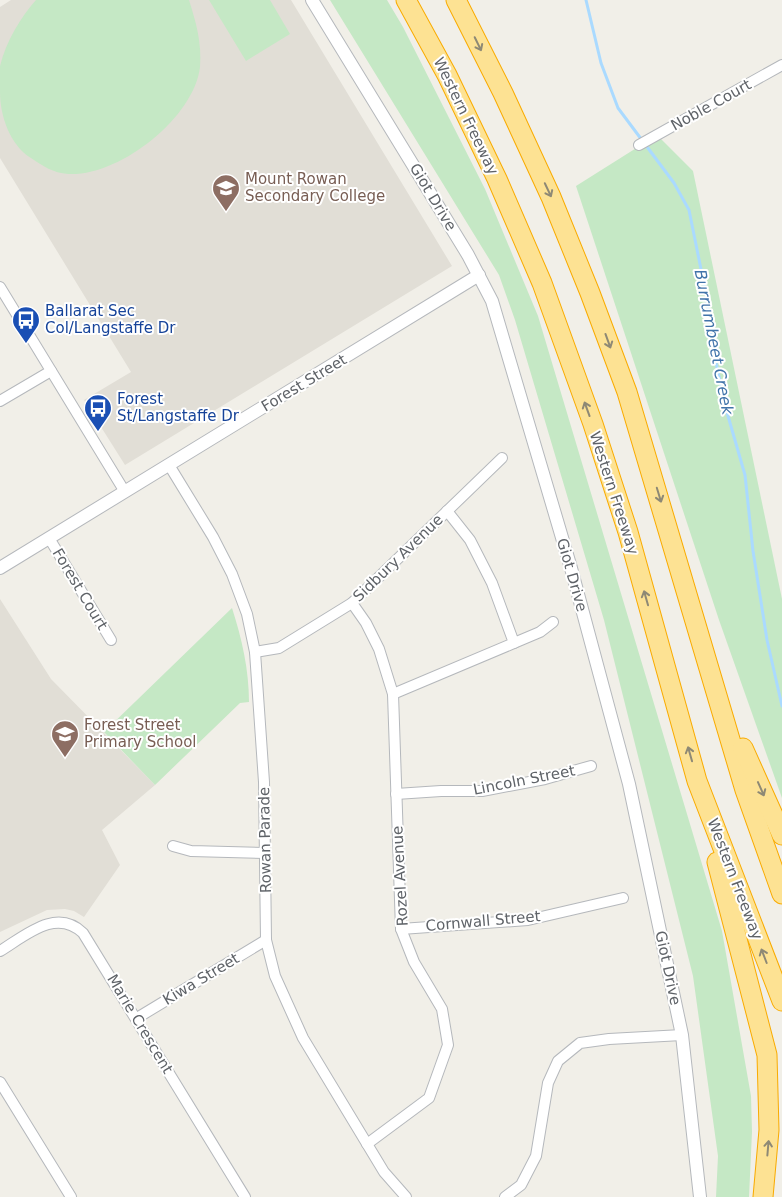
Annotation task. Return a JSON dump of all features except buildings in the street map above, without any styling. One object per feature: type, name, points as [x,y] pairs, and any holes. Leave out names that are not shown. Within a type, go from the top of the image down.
[{"type":"highway","name":"Western Freeway","points":[[406,0],[448,74],[497,179],[542,283],[593,424],[628,532],[697,781],[782,1001]]},
{"type":"highway","points":[[456,0],[551,197],[590,293],[626,392],[745,790],[782,894]]},
{"type":"highway","points":[[707,664],[782,836]]},
{"type":"highway","points":[[697,781],[767,1055],[769,1130],[763,1197]]},
{"type":"street","name":"Giot Drive","points":[[312,0],[479,275],[492,301],[571,568],[629,784],[682,1035],[700,1197]]},
{"type":"street","name":"Noble Court","points":[[639,145],[782,65]]},
{"type":"street","name":"Forest Street","points":[[0,568],[479,275]]},
{"type":"street","points":[[0,288],[124,492]]},
{"type":"street","points":[[0,401],[51,371]]},
{"type":"street","name":"Sidbury Avenue","points":[[255,652],[279,648],[352,603],[502,458]]},
{"type":"street","name":"Rowan Parade","points":[[169,465],[213,537],[232,574],[247,614],[255,652],[264,782],[266,940],[275,976],[303,1038],[384,1172],[406,1197]]},
{"type":"street","points":[[447,511],[470,540],[492,583],[514,643]]},
{"type":"street","name":"Forest Court","points":[[49,538],[111,640]]},
{"type":"street","name":"Rozel Avenue","points":[[352,603],[366,623],[379,649],[393,694],[401,929],[414,962],[442,1009],[448,1044],[429,1098],[366,1144]]},
{"type":"street","points":[[393,694],[540,632],[553,622]]},
{"type":"street","name":"Lincoln Street","points":[[396,794],[482,791],[545,779],[591,766]]},
{"type":"street","points":[[173,846],[192,851],[266,853]]},
{"type":"street","name":"Cornwall Street","points":[[401,929],[528,920],[605,900],[623,898]]},
{"type":"street","name":"Marie Crescent","points":[[0,951],[48,923],[72,924],[80,930],[88,939],[246,1197]]},
{"type":"street","name":"Kiwa Street","points":[[137,1018],[266,940]]},
{"type":"street","points":[[505,1197],[521,1185],[536,1156],[548,1083],[558,1060],[580,1043],[610,1038],[682,1035]]},
{"type":"street","points":[[0,1082],[70,1197]]},
{"type":"shaded area","name":"Mount Rowan Secondary College","points":[[11,0],[291,0],[452,266],[125,465],[84,400],[131,372],[0,158],[0,7]]},
{"type":"shaded area","name":"Forest Street Primary School","points":[[0,599],[51,679],[155,785],[102,830],[120,865],[84,917],[74,911],[65,909],[47,910],[0,932]]},
{"type":"green space","points":[[36,0],[189,0],[199,41],[200,67],[195,86],[184,106],[151,141],[131,155],[109,166],[88,172],[68,174],[53,171],[31,158],[17,146],[4,120],[0,101],[0,66],[14,31]]},
{"type":"green space","points":[[209,0],[270,0],[290,34],[246,61]]},
{"type":"green space","points":[[330,0],[387,0],[403,27],[485,189],[538,316],[722,931],[751,1096],[752,1132],[749,1197],[716,1197],[718,1156],[693,976],[604,620],[515,320],[499,275]]},
{"type":"green space","points":[[657,135],[693,171],[782,599],[782,798],[719,620],[576,186]]},
{"type":"green space","points":[[232,608],[244,655],[248,678],[249,702],[240,703],[155,785],[104,732]]},
{"type":"waterway","name":"Burrumbeet Creek","points":[[586,0],[601,63],[618,108],[674,183],[689,210],[706,294],[713,349],[726,409],[745,475],[753,551],[767,640],[782,706]]},
{"type":"place","name":"Mount Rowan Secondary College","points":[[226,212]]},
{"type":"place","name":"Ballarat Sec Col/Langstaffe Dr","points":[[26,344]]},
{"type":"place","name":"Forest St/Langstaffe Dr","points":[[98,432]]},
{"type":"place","name":"Forest Street Primary School","points":[[65,758]]}]
